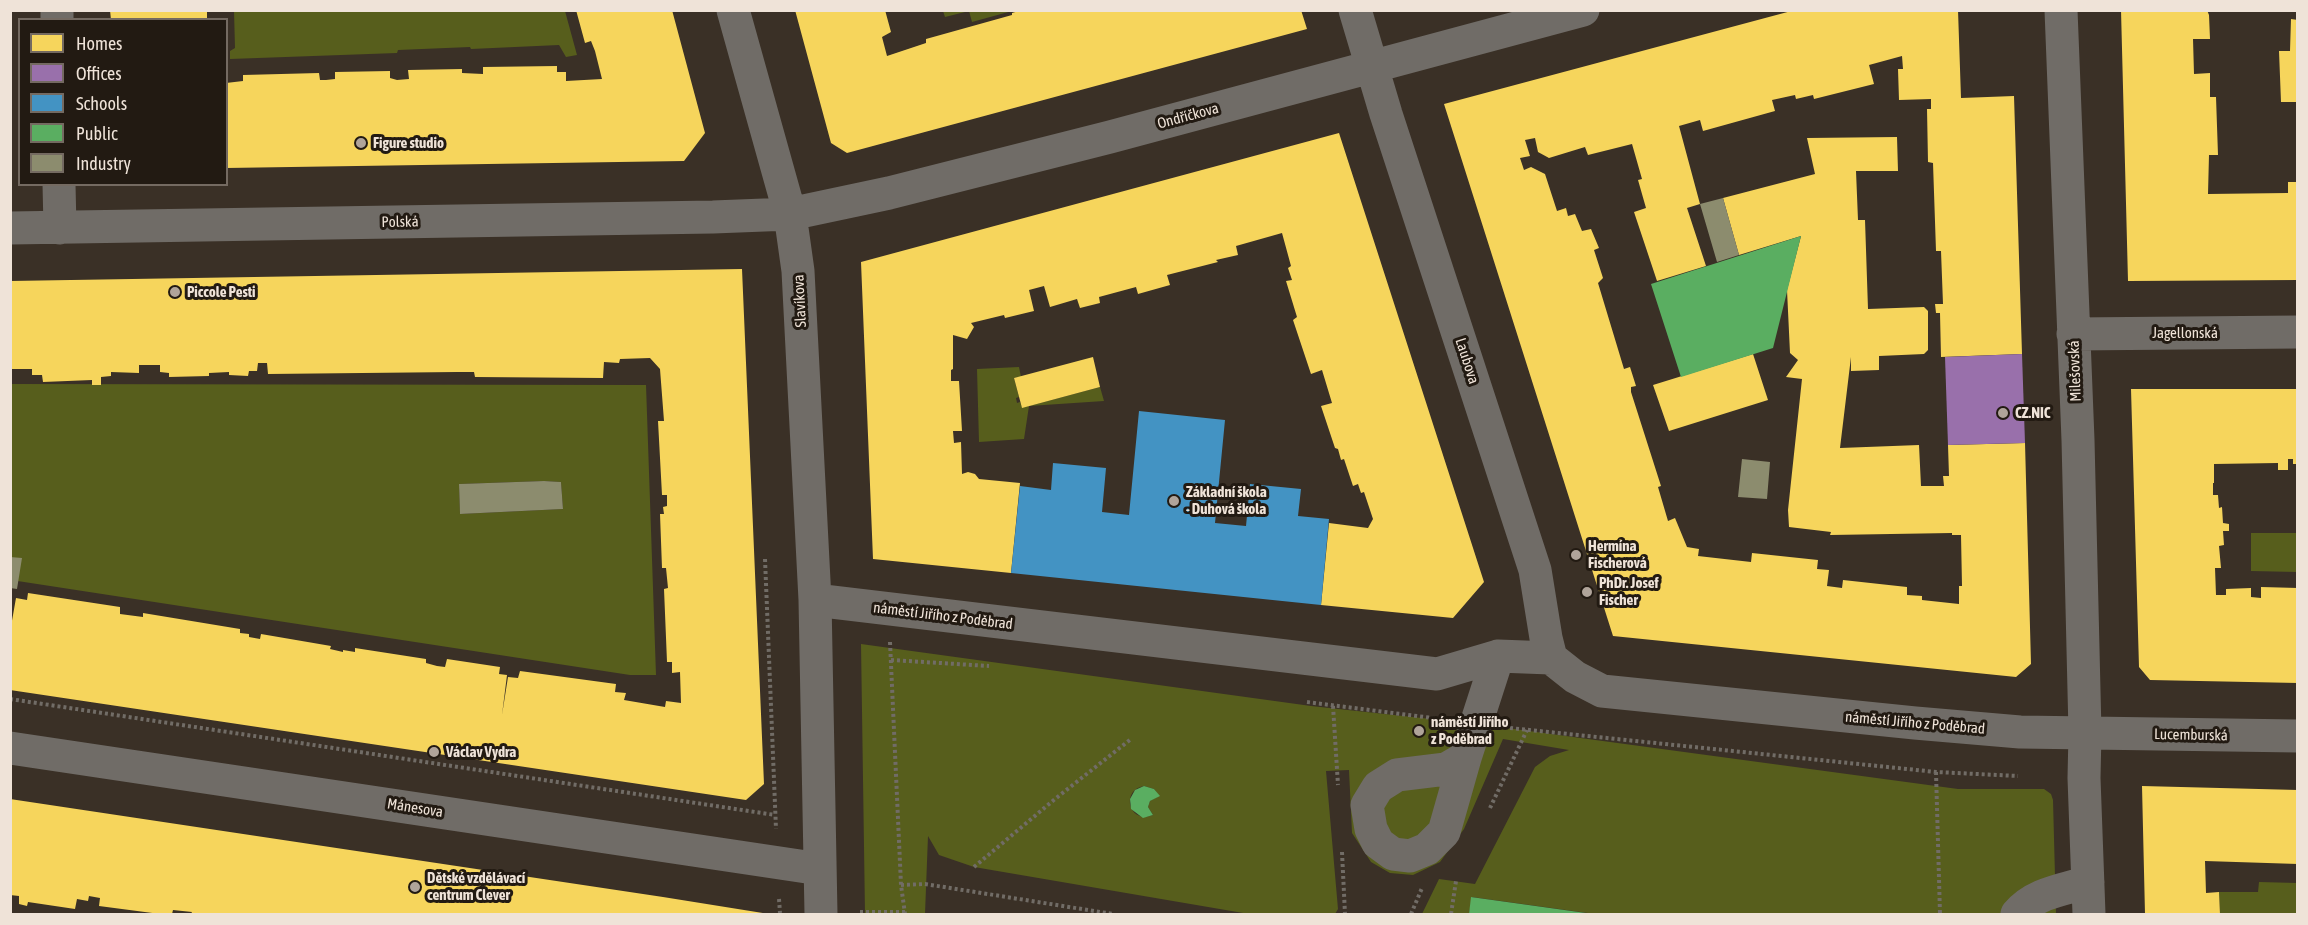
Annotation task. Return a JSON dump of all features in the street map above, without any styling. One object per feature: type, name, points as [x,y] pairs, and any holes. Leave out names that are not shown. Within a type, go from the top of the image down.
[{"type":"street","name":"Slavíkova","points":[[734,10],[790,214],[798,271],[815,600]]},
{"type":"street","name":"Laubova","points":[[1355,10],[1390,125],[1535,570],[1551,658]]},
{"type":"street","name":"Ondříčkova","points":[[790,214],[890,193],[1087,143],[1583,10]]},
{"type":"street","name":"Milešovská","points":[[2061,10],[2085,732]]},
{"type":"street","points":[[59,186],[60,228]]},
{"type":"street","name":"Polská","points":[[10,228],[790,214]]},
{"type":"street","name":"Jagellonská","points":[[2073,334],[2298,332]]},
{"type":"street","name":"náměstí Jiřího z Poděbrad","points":[[815,600],[1437,674],[1498,656],[1551,658],[1575,677],[1602,691],[2020,732],[2085,732]]},
{"type":"street","points":[[815,600],[821,915]]},
{"type":"street","points":[[1465,758],[1498,656]]},
{"type":"street","points":[[2085,732],[2084,778],[2089,915]]},
{"type":"street","name":"Lucemburská","points":[[2085,732],[2298,736]]},
{"type":"street","name":"Mánesova","points":[[10,748],[820,869]]},
{"type":"street","points":[[2017,915],[2026,904],[2037,897],[2088,882]]},
{"type":"path","points":[[765,559],[776,837]]},
{"type":"path","points":[[860,912],[905,913],[901,885],[891,660],[892,610]]},
{"type":"path","points":[[891,660],[989,666]]},
{"type":"path","points":[[10,699],[775,815]]},
{"type":"path","points":[[1307,702],[1477,724]]},
{"type":"path","points":[[1527,730],[1936,772],[2018,776]]},
{"type":"path","points":[[974,867],[1131,739]]},
{"type":"path","points":[[1936,772],[1940,915]]},
{"type":"path","points":[[1451,915],[1456,881]]},
{"type":"path","points":[[901,885],[925,884],[1113,915]]},
{"type":"green space","points":[[234,11],[565,11],[577,55],[566,57],[559,45],[398,50],[397,53],[230,59],[230,51],[235,48]]},
{"type":"green space","points":[[943,11],[969,11],[945,17]]},
{"type":"green space","points":[[969,11],[1012,11],[972,22]]},
{"type":"green space","points":[[1019,367],[1021,377],[1014,378],[1019,397],[1016,398],[1017,403],[1020,402],[1022,407],[1029,406],[1024,439],[979,442],[977,369]]},
{"type":"green space","points":[[10,384],[646,385],[656,675],[630,675],[11,580]],"holes":[[[561,482],[563,509],[460,514],[459,484]]]},
{"type":"green space","points":[[1100,387],[1104,401],[1029,406]]},
{"type":"green space","points":[[2251,533],[2297,533],[2297,572],[2251,571]]},
{"type":"green space","points":[[861,644],[1311,706],[1477,724],[1958,789],[2044,789],[2051,794],[2053,800],[2056,914],[1595,914],[1472,897],[1469,914],[1422,914],[1439,879],[1475,884],[1535,767],[1550,756],[1569,750],[1503,739],[1464,829],[1440,862],[1413,875],[1390,873],[1371,862],[1352,833],[1349,770],[1326,771],[1338,909],[1335,914],[1249,914],[974,867],[939,855],[928,836],[925,914],[865,914]],"holes":[[[1144,786],[1154,789],[1159,796],[1150,801],[1148,807],[1153,815],[1145,817],[1138,815],[1130,806],[1132,794]]]},
{"type":"green space","points":[[2259,882],[2297,883],[2297,914],[2220,914],[2219,892],[2258,892]]},
{"type":"building: Homes","points":[[110,10],[203,10],[207,12],[207,18],[111,18]]},
{"type":"building: Homes","points":[[576,10],[672,10],[705,133],[684,161],[228,168],[228,83],[243,81],[243,75],[319,73],[320,80],[326,80],[335,79],[335,72],[390,71],[390,78],[397,80],[409,79],[408,70],[462,69],[462,73],[483,74],[483,67],[557,66],[557,72],[566,72],[566,81],[602,79],[591,41],[585,43]]},
{"type":"building: Homes","points":[[795,10],[885,10],[891,32],[882,37],[887,56],[926,43],[926,39],[1012,15],[1022,10],[1301,10],[1307,29],[847,153],[831,143]]},
{"type":"building: Homes","points":[[1795,10],[1958,10],[1961,98],[2014,96],[2022,354],[1941,357],[1940,313],[1936,313],[1935,304],[1943,304],[1941,251],[1936,251],[1933,163],[1928,162],[1927,109],[1931,109],[1931,99],[1899,100],[1898,69],[1903,69],[1902,56],[1869,65],[1874,84],[1814,99],[1813,95],[1796,99],[1795,95],[1772,100],[1775,111],[1703,131],[1700,120],[1679,126],[1700,204],[1687,208],[1706,266],[1657,281],[1634,212],[1646,208],[1638,180],[1642,179],[1632,144],[1588,155],[1585,147],[1549,158],[1538,152],[1535,138],[1525,140],[1530,156],[1520,158],[1524,170],[1531,167],[1545,174],[1557,211],[1566,208],[1568,216],[1575,214],[1582,231],[1591,229],[1599,248],[1594,250],[1603,278],[1598,283],[1624,369],[1630,367],[1636,386],[1631,387],[1631,392],[1661,486],[1658,487],[1668,521],[1675,518],[1687,547],[1699,549],[1698,556],[1751,562],[1752,553],[1818,560],[1817,569],[1829,570],[1827,586],[1842,588],[1843,580],[1907,587],[1907,595],[1922,596],[1922,600],[1959,604],[1959,586],[1962,586],[1961,535],[1952,535],[1952,533],[1830,535],[1831,532],[1789,527],[1788,510],[1802,379],[1786,377],[1798,360],[1790,353],[1787,290],[1801,236],[1739,255],[1723,198],[1815,174],[1807,138],[1897,137],[1898,171],[1856,171],[1858,220],[1865,220],[1868,309],[1924,307],[1928,311],[1928,350],[1924,354],[1879,356],[1879,370],[1851,371],[1851,357],[1840,448],[1919,445],[1921,486],[1944,486],[1943,476],[1949,476],[1948,445],[2025,443],[2031,664],[2016,677],[1613,636],[1444,104]]},
{"type":"building: Homes","points":[[2121,10],[2207,10],[2210,39],[2193,39],[2194,74],[2210,73],[2210,97],[2216,97],[2218,155],[2209,155],[2208,194],[2288,193],[2288,182],[2298,182],[2298,280],[2128,281]]},
{"type":"building: Homes","points":[[2291,19],[2298,20],[2298,102],[2281,102],[2279,51],[2290,51]]},
{"type":"building: Homes","points":[[1339,133],[1484,582],[1453,618],[1321,605],[1329,523],[1368,528],[1373,519],[1364,492],[1361,493],[1358,484],[1353,486],[1344,459],[1341,460],[1338,449],[1335,448],[1321,406],[1332,403],[1322,370],[1311,374],[1293,320],[1297,317],[1286,281],[1292,280],[1288,268],[1291,266],[1282,233],[1236,246],[1238,255],[1167,275],[1170,285],[1138,294],[1136,287],[1099,297],[1100,303],[1080,308],[1077,299],[1050,307],[1044,286],[1029,290],[1034,311],[971,323],[974,327],[967,339],[953,335],[951,381],[959,381],[962,431],[953,431],[954,443],[961,442],[962,474],[968,472],[975,474],[979,479],[1020,483],[1011,573],[873,559],[861,262]]},
{"type":"building: Homes","points":[[742,269],[764,784],[746,800],[10,690],[10,632],[16,598],[27,600],[28,593],[120,607],[120,614],[143,617],[143,613],[240,629],[240,633],[260,639],[261,634],[331,646],[330,649],[343,652],[343,650],[355,652],[355,648],[426,659],[426,663],[445,667],[447,659],[500,667],[499,674],[507,675],[502,715],[508,677],[518,678],[520,671],[616,684],[615,692],[626,693],[624,700],[665,707],[666,701],[681,703],[680,672],[672,673],[672,662],[667,662],[664,589],[668,588],[666,568],[662,568],[660,514],[664,514],[663,507],[667,506],[667,495],[662,495],[658,421],[664,421],[660,369],[650,358],[620,359],[619,363],[604,362],[603,378],[475,377],[474,372],[268,374],[267,363],[258,363],[257,371],[249,371],[248,376],[229,375],[229,372],[209,373],[209,376],[169,377],[169,373],[160,372],[160,365],[139,365],[139,373],[111,372],[111,376],[101,377],[101,385],[92,385],[92,380],[43,382],[42,375],[32,375],[32,369],[10,369],[10,281]]},
{"type":"building: Homes","points":[[1753,354],[1768,400],[1669,431],[1653,385]]},
{"type":"building: Homes","points":[[1093,357],[1100,387],[1022,408],[1014,378]]},
{"type":"building: Homes","points":[[2131,389],[2298,389],[2298,464],[2293,464],[2293,459],[2288,459],[2288,470],[2278,470],[2278,463],[2214,464],[2213,495],[2218,495],[2219,508],[2222,507],[2223,523],[2229,524],[2229,531],[2223,531],[2224,545],[2219,546],[2221,568],[2215,568],[2216,595],[2226,595],[2226,589],[2251,588],[2251,597],[2261,598],[2261,587],[2298,588],[2298,683],[2150,680],[2139,667]]},
{"type":"building: Homes","points":[[2142,786],[2298,790],[2298,864],[2205,861],[2206,893],[2219,892],[2220,914],[2145,914]]},
{"type":"building: Homes","points":[[10,799],[769,914],[191,914],[192,912],[173,910],[172,914],[160,914],[99,906],[100,898],[89,896],[88,901],[77,899],[75,909],[28,902],[27,906],[19,904],[19,896],[10,895]]},
{"type":"building: Offices","points":[[2022,354],[2025,443],[1948,445],[1945,357]]},
{"type":"building: Schools","name":"Základní škola - Duhová škola","points":[[1139,411],[1225,420],[1215,523],[1246,526],[1250,484],[1301,489],[1298,516],[1329,519],[1321,605],[1011,573],[1020,486],[1051,490],[1053,463],[1106,468],[1102,512],[1129,515]]},
{"type":"building: Public","points":[[1801,236],[1773,348],[1681,377],[1651,284]]},
{"type":"building: Public","points":[[1144,786],[1154,789],[1160,796],[1150,801],[1148,807],[1153,815],[1143,818],[1131,809],[1130,799],[1135,790]]},
{"type":"building: Public","points":[[1471,897],[1586,913],[1586,914],[1469,914]]},
{"type":"building: Industry","points":[[1723,198],[1739,255],[1717,262],[1700,204]]},
{"type":"building: Industry","points":[[1742,459],[1770,462],[1767,499],[1738,497]]},
{"type":"building: Industry","points":[[561,482],[563,509],[460,514],[459,484]]},
{"type":"building: Industry","points":[[10,557],[22,558],[17,589],[10,588]]},
{"type":"place","name":"Figure studio","points":[[361,143]]},
{"type":"place","name":"Piccole Pesti","points":[[175,292]]},
{"type":"place","name":"CZ.NIC","points":[[2003,413]]},
{"type":"place","name":"Základní škola - Duhová škola","points":[[1174,501]]},
{"type":"place","name":"Hermína Fischerová","points":[[1576,555]]},
{"type":"place","name":"PhDr. Josef Fischer","points":[[1587,592]]},
{"type":"place","name":"náměstí Jiřího z Poděbrad","points":[[1419,731]]},
{"type":"place","name":"Václav Vydra","points":[[434,752]]},
{"type":"place","name":"Dětské vzdělávací centrum Clever","points":[[415,887]]}]
